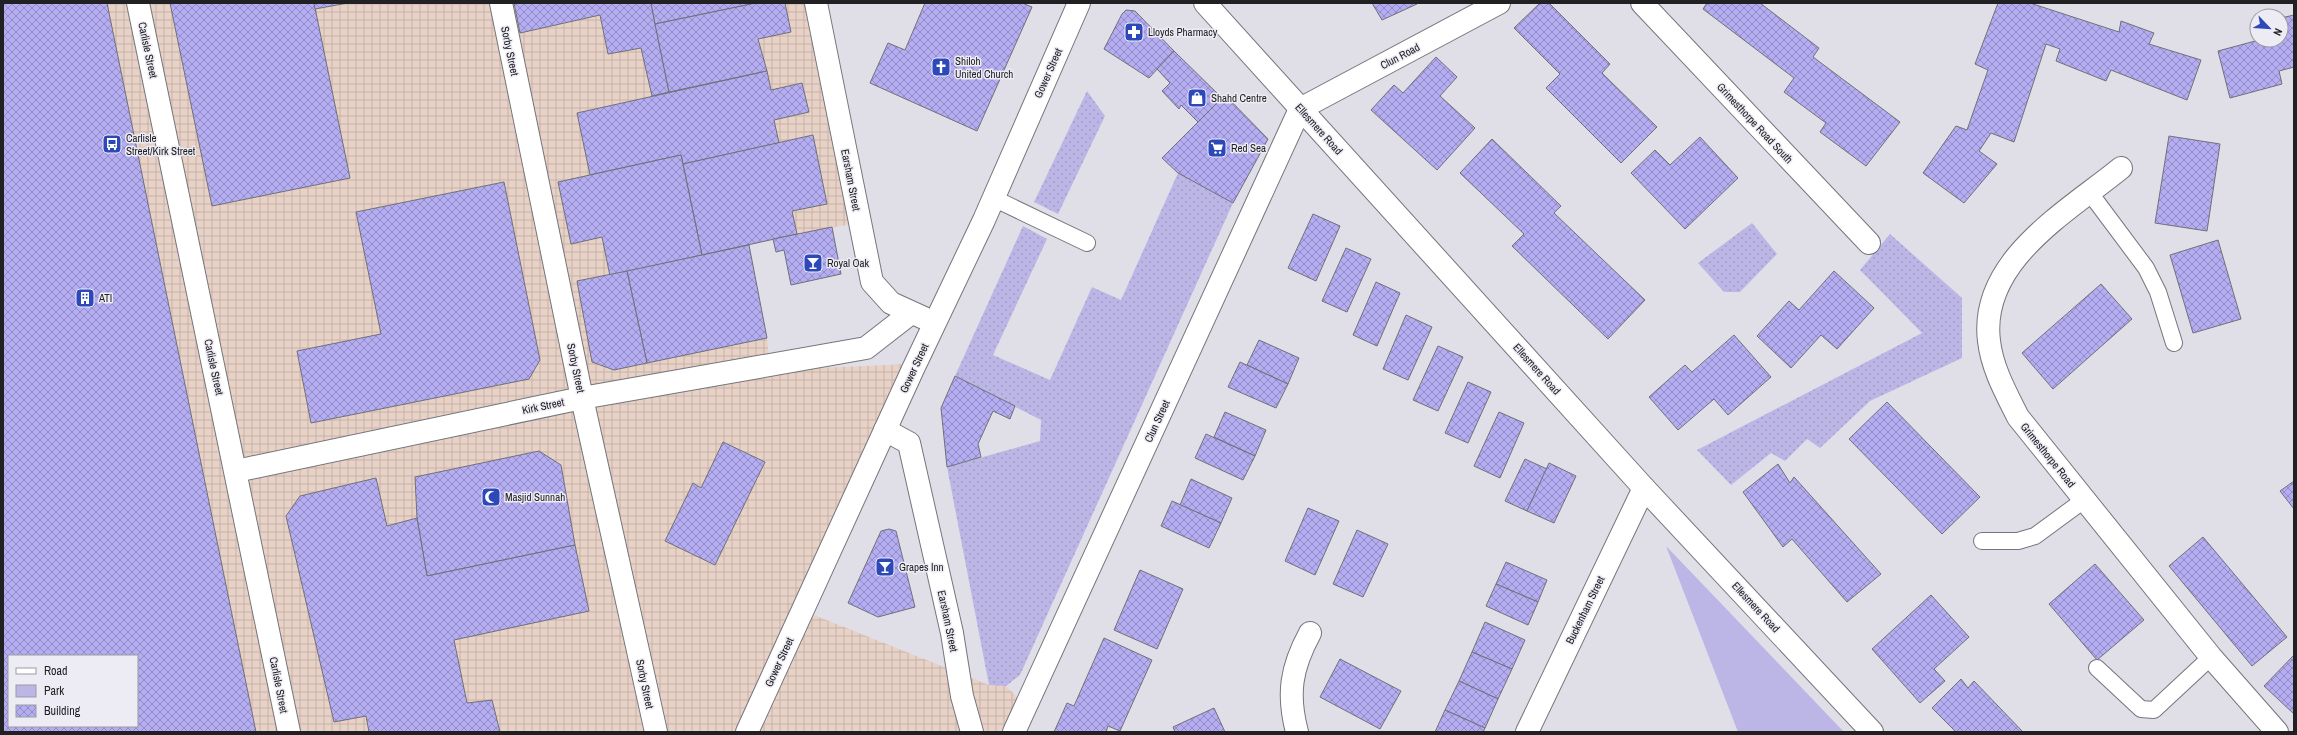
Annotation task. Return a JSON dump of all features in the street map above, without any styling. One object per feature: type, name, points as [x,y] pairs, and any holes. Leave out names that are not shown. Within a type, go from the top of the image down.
[{"type":"street","name":"Carlisle Street","points":[[138,3],[236,470],[289,732]]},
{"type":"street","name":"Sorby Street","points":[[501,3],[582,398],[656,732]]},
{"type":"street","name":"Earsham Street","points":[[816,3],[872,282],[891,303],[911,313],[935,322]]},
{"type":"street","name":"Gower Street","points":[[747,732],[993,198],[1079,3]]},
{"type":"street","name":"Ellesmere Road","points":[[1205,3],[1644,488],[1872,732]]},
{"type":"street","name":"Clun Road","points":[[1300,109],[1499,3]]},
{"type":"street","name":"Grimesthorpe Road South","points":[[1642,3],[1869,243]]},
{"type":"street","name":"Clun Street","points":[[1014,732],[1300,109]]},
{"type":"street","name":"Grimesthorpe Road","points":[[2121,168],[2029,242],[2003,274],[1990,301],[1989,341],[1999,379],[2018,418],[2212,657],[2277,732]]},
{"type":"street","name":"Kirk Street","points":[[236,470],[582,398],[866,348],[911,313]]},
{"type":"street","name":"Earsham Street","points":[[885,430],[909,443],[952,633],[962,696],[972,732]]},
{"type":"street","name":"Buckenham Street","points":[[1527,732],[1644,488]]},
{"type":"street","points":[[1297,732],[1292,712],[1292,680],[1297,656],[1310,634]]},
{"type":"lane","points":[[2090,193],[2146,268],[2158,292],[2174,343]]},
{"type":"lane","points":[[993,198],[1087,242]]},
{"type":"lane","points":[[1982,541],[2018,542],[2035,536],[2084,500]]},
{"type":"lane","points":[[2097,668],[2141,710],[2154,710],[2212,657]]},
{"type":"shaded area","points":[[3,3],[816,3],[860,222],[749,245],[767,338],[770,370],[910,364],[799,609],[989,685],[1006,686],[1018,698],[1003,732],[3,732]]},
{"type":"green space","points":[[1087,91],[1105,116],[1058,214],[1034,202]]},
{"type":"green space","points":[[1178,173],[1233,203],[1020,675],[1006,686],[989,685],[947,467],[1040,441],[1041,420],[955,376],[1023,226],[1047,239],[993,355],[1050,380],[1092,287],[1121,300]]},
{"type":"green space","points":[[1752,223],[1777,254],[1740,292],[1724,292],[1698,263]]},
{"type":"green space","points":[[1890,234],[1962,298],[1962,358],[1870,401],[1820,448],[1807,439],[1785,461],[1771,453],[1731,485],[1697,450],[1922,333],[1860,270]]},
{"type":"green space","points":[[1666,546],[1844,732],[1738,732]]},
{"type":"building","name":"ATI","points":[[3,3],[107,3],[256,732],[3,732]]},
{"type":"building","points":[[170,3],[314,3],[350,178],[212,206]]},
{"type":"building","points":[[314,3],[348,3],[315,9]]},
{"type":"building","points":[[514,3],[651,3],[669,92],[652,96],[641,48],[608,54],[600,15],[520,33]]},
{"type":"building","points":[[651,3],[756,3],[655,24]]},
{"type":"building","points":[[756,3],[785,3],[791,32],[758,39],[767,71],[669,92],[655,24]]},
{"type":"building","name":"Shiloh United Church","points":[[925,3],[1022,3],[1032,7],[977,131],[870,83],[888,43],[905,50]]},
{"type":"building","points":[[1372,3],[1416,3],[1417,4],[1382,20]]},
{"type":"building","points":[[1540,3],[1549,3],[1610,64],[1602,73],[1657,127],[1621,163],[1546,88],[1560,74],[1514,28]]},
{"type":"building","points":[[1707,3],[1760,3],[1819,48],[1813,57],[1900,122],[1866,166],[1820,132],[1826,123],[1784,92],[1794,78],[1703,9]]},
{"type":"building","points":[[1998,3],[2030,3],[2119,32],[2121,21],[2154,33],[2149,44],[2201,60],[2187,100],[2111,70],[2106,81],[2056,61],[2060,49],[2046,44],[2014,142],[1991,133],[1979,151],[1997,164],[1964,203],[1923,173],[1956,126],[1967,130],[1988,70],[1975,64]]},
{"type":"building","name":"Lloyds Pharmacy","points":[[1126,10],[1135,11],[1174,51],[1149,78],[1104,49],[1122,14]]},
{"type":"building","points":[[2294,15],[2294,67],[2279,71],[2282,84],[2230,98],[2218,51],[2249,43],[2249,48],[2289,48],[2289,16]]},
{"type":"building","points":[[1174,51],[1222,98],[1198,122],[1181,105],[1179,109],[1162,91],[1170,83],[1157,69]]},
{"type":"building","points":[[1436,57],[1457,77],[1440,96],[1475,128],[1437,170],[1371,110],[1394,85],[1403,93]]},
{"type":"building","points":[[767,71],[771,90],[802,83],[809,112],[774,120],[779,143],[683,164],[681,155],[590,175],[577,113]]},
{"type":"building","name":"Red Sea","points":[[1225,95],[1268,139],[1233,203],[1178,173],[1162,158]]},
{"type":"building","points":[[813,135],[827,204],[792,211],[797,234],[702,255],[683,164]]},
{"type":"building","points":[[2169,136],[2220,144],[2207,231],[2155,223]]},
{"type":"building","points":[[1700,137],[1738,178],[1685,229],[1631,173],[1655,150],[1670,165]]},
{"type":"building","points":[[1492,139],[1561,206],[1554,213],[1645,300],[1608,339],[1512,246],[1524,234],[1460,173]]},
{"type":"building","points":[[681,155],[702,255],[610,276],[602,237],[571,244],[558,182]]},
{"type":"building","points":[[504,182],[540,360],[529,379],[311,423],[297,351],[381,334],[356,212]]},
{"type":"building","points":[[1313,214],[1340,226],[1316,281],[1288,268]]},
{"type":"building","name":"Royal Oak","points":[[832,227],[841,274],[791,285],[784,250],[776,252],[773,239]]},
{"type":"building","points":[[2218,240],[2241,319],[2193,333],[2170,255]]},
{"type":"building","points":[[749,245],[767,338],[647,363],[627,271]]},
{"type":"building","points":[[1346,248],[1371,259],[1347,312],[1322,301]]},
{"type":"building","points":[[627,271],[647,363],[614,370],[592,362],[577,281]]},
{"type":"building","points":[[1834,271],[1874,308],[1837,349],[1821,335],[1791,368],[1757,336],[1789,301],[1799,310]]},
{"type":"building","points":[[1376,282],[1400,293],[1377,346],[1353,335]]},
{"type":"building","points":[[2101,284],[2132,319],[2053,389],[2022,353]]},
{"type":"building","points":[[1406,315],[1432,327],[1408,380],[1383,369]]},
{"type":"building","points":[[1734,335],[1771,377],[1728,415],[1714,399],[1678,430],[1649,397],[1685,365],[1692,372]]},
{"type":"building","points":[[1259,340],[1299,358],[1288,384],[1247,365]]},
{"type":"building","points":[[1438,346],[1463,357],[1438,411],[1413,400]]},
{"type":"building","points":[[1240,362],[1288,384],[1276,408],[1228,387]]},
{"type":"building","points":[[955,376],[1015,406],[1010,419],[993,411],[978,444],[981,457],[947,467],[941,408]]},
{"type":"building","points":[[1468,382],[1491,392],[1468,443],[1445,433]]},
{"type":"building","points":[[1887,402],[1980,497],[1942,534],[1849,439]]},
{"type":"building","points":[[1225,412],[1266,430],[1255,456],[1214,437]]},
{"type":"building","points":[[1499,412],[1524,423],[1500,478],[1474,466]]},
{"type":"building","points":[[1206,434],[1255,456],[1243,480],[1195,458]]},
{"type":"building","points":[[723,442],[765,462],[715,565],[665,541],[693,483],[701,488]]},
{"type":"building","name":"Masjid Sunnah","points":[[539,451],[561,465],[575,545],[427,576],[417,518],[415,477]]},
{"type":"building","points":[[1525,459],[1547,469],[1527,511],[1505,501]]},
{"type":"building","points":[[1549,463],[1576,476],[1554,523],[1527,511]]},
{"type":"building","points":[[1778,464],[1790,483],[1794,477],[1881,574],[1847,602],[1792,539],[1783,547],[1743,492]]},
{"type":"building","points":[[376,478],[387,526],[417,518],[427,576],[575,545],[589,611],[454,640],[467,703],[492,700],[500,732],[369,732],[366,716],[334,722],[286,516],[300,496]]},
{"type":"building","points":[[1191,479],[1232,498],[1221,523],[1180,505]]},
{"type":"building","points":[[2294,481],[2294,509],[2280,491]]},
{"type":"building","points":[[1172,501],[1221,523],[1209,548],[1161,526]]},
{"type":"building","points":[[1308,508],[1339,521],[1315,575],[1285,561]]},
{"type":"building","name":"Grapes Inn","points":[[889,529],[896,531],[915,607],[878,617],[848,603],[881,531]]},
{"type":"building","points":[[1357,530],[1388,544],[1363,597],[1333,584]]},
{"type":"building","points":[[2203,537],[2287,637],[2252,666],[2169,566]]},
{"type":"building","points":[[1506,562],[1547,580],[1538,602],[1496,584]]},
{"type":"building","points":[[2095,564],[2144,620],[2097,660],[2049,604]]},
{"type":"building","points":[[1140,570],[1183,589],[1157,649],[1114,630]]},
{"type":"building","points":[[1496,584],[1538,602],[1528,625],[1486,606]]},
{"type":"building","points":[[1931,595],[1969,637],[1934,669],[1945,681],[1920,703],[1872,649]]},
{"type":"building","points":[[1485,622],[1525,640],[1512,669],[1472,652]]},
{"type":"building","points":[[1104,638],[1152,660],[1120,731],[1108,726],[1106,732],[1054,732],[1067,703],[1074,706]]},
{"type":"building","points":[[1472,652],[1512,669],[1498,699],[1459,681]]},
{"type":"building","points":[[2294,655],[2294,714],[2264,686]]},
{"type":"building","points":[[1340,659],[1401,691],[1380,729],[1320,697]]},
{"type":"building","points":[[1961,679],[1968,688],[1974,681],[2023,732],[1956,732],[1932,708]]},
{"type":"building","points":[[1459,681],[1498,699],[1485,728],[1445,710]]},
{"type":"building","points":[[1214,708],[1225,732],[1175,732],[1173,727]]},
{"type":"building","points":[[1445,710],[1485,728],[1483,732],[1435,732]]},
{"type":"place","name":"Lloyds Pharmacy","points":[[1134,32]]},
{"type":"place","name":"Shiloh United Church","points":[[941,67]]},
{"type":"place","name":"Shahd Centre","points":[[1197,98]]},
{"type":"place","name":"Carlisle Street/Kirk Street","points":[[112,144]]},
{"type":"place","name":"Red Sea","points":[[1217,148]]},
{"type":"place","name":"Royal Oak","points":[[813,263]]},
{"type":"place","name":"ATI","points":[[85,298]]},
{"type":"place","name":"Masjid Sunnah","points":[[491,497]]},
{"type":"place","name":"Grapes Inn","points":[[885,567]]}]
